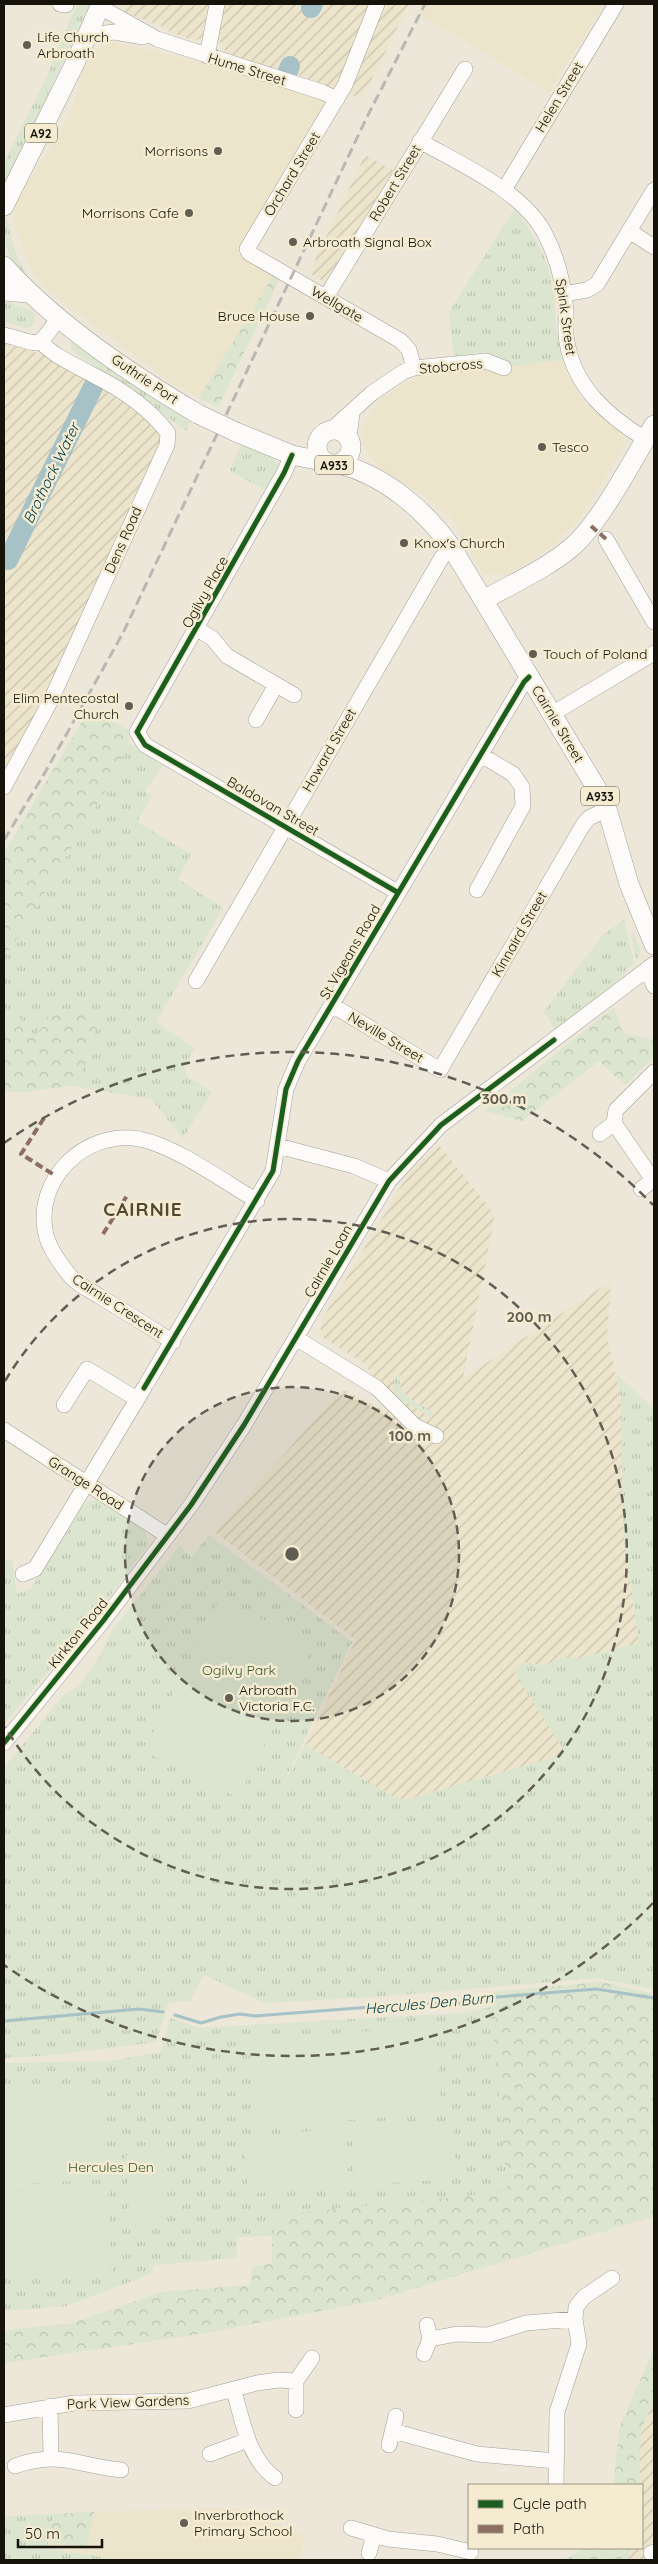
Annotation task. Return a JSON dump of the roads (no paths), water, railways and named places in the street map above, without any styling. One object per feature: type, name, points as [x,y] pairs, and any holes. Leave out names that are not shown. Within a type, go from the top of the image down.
[{"type":"main road","name":"A92","points":[[4,206],[88,35],[100,5]]},
{"type":"main road","name":"Guthrie Port","points":[[4,266],[28,293],[59,317],[145,380],[198,414],[292,455],[332,463]]},
{"type":"main road","points":[[4,291],[28,293]]},
{"type":"main road","name":"A933","points":[[340,431],[350,441],[350,455],[332,463],[318,454],[325,435],[340,431]]},
{"type":"main road","points":[[484,600],[560,556],[579,540],[596,519],[650,432]]},
{"type":"main road","name":"Guthrie Port","points":[[273,446],[304,445],[325,435]]},
{"type":"main road","name":"Cairnie Street","points":[[350,441],[375,477],[421,512],[439,529],[452,548],[607,809],[629,884],[650,923]]},
{"type":"main road","name":"Cairnie Street","points":[[332,463],[375,477]]},
{"type":"main road","name":"A933","points":[[650,923],[654,945]]},
{"type":"street","points":[[207,56],[217,4]]},
{"type":"street","name":"Orchard Street","points":[[247,249],[345,85],[377,4]]},
{"type":"street","name":"Helen Street","points":[[504,190],[616,4]]},
{"type":"street","name":"Hume Street","points":[[100,5],[156,39]]},
{"type":"street","name":"Hume Street","points":[[88,35],[115,32],[156,39],[322,92],[337,100]]},
{"type":"street","name":"Robert Street","points":[[326,297],[465,69]]},
{"type":"street","name":"Spink Street","points":[[420,141],[504,190],[521,203],[544,231],[557,262],[564,294],[567,340],[571,358],[580,380],[609,415],[650,432]]},
{"type":"street","points":[[564,294],[587,290],[597,284],[654,190]]},
{"type":"street","points":[[629,231],[654,246]]},
{"type":"street","name":"Wellgate","points":[[247,249],[250,253],[401,341],[408,350],[414,368]]},
{"type":"street","points":[[4,335],[29,344],[41,342],[59,317]]},
{"type":"street","name":"Dens Road","points":[[4,787],[50,702],[167,445],[168,433],[149,411],[105,381],[60,357],[41,342]]},
{"type":"street","name":"Stobcross","points":[[325,435],[341,419],[352,413],[372,393],[403,372],[414,368],[486,361],[504,368]]},
{"type":"street","points":[[350,441],[352,413]]},
{"type":"street","name":"Ogilvy Place","points":[[139,738],[137,732],[284,473],[292,455]]},
{"type":"street","points":[[606,539],[654,622]]},
{"type":"street","name":"Howard Street","points":[[196,981],[442,557],[452,548]]},
{"type":"street","points":[[197,628],[212,638],[228,656],[294,695]]},
{"type":"street","points":[[552,714],[654,653]]},
{"type":"street","name":"St Vigeans Road","points":[[278,1146],[286,1089],[298,1061],[524,682],[529,677]]},
{"type":"street","points":[[256,720],[276,685]]},
{"type":"street","name":"Baldovan Street","points":[[139,738],[145,746],[285,825],[398,892]]},
{"type":"street","points":[[477,890],[522,806],[522,787],[513,774],[481,755]]},
{"type":"street","name":"Kinnaird Street","points":[[440,1070],[583,825],[589,818],[607,809]]},
{"type":"street","points":[[651,966],[654,986]]},
{"type":"street","name":"Cairnie Loan","points":[[168,1536],[244,1425],[389,1181],[441,1125],[651,966]]},
{"type":"street","name":"Neville Street","points":[[332,1005],[440,1070]]},
{"type":"street","points":[[600,1134],[614,1123],[616,1110],[654,1072]]},
{"type":"street","points":[[614,1123],[653,1180],[641,1189]]},
{"type":"street","name":"Cairnie Crescent","points":[[173,1342],[73,1279],[58,1261],[46,1236],[44,1212],[48,1192],[56,1176],[73,1156],[94,1143],[113,1138],[138,1139],[162,1146],[257,1201]]},
{"type":"street","points":[[23,1574],[35,1569],[173,1342],[257,1201],[272,1171],[278,1146],[354,1166],[389,1181]]},
{"type":"street","points":[[296,1338],[377,1388],[415,1426],[436,1436]]},
{"type":"street","points":[[64,1405],[87,1368],[143,1390]]},
{"type":"street","name":"Grange Road","points":[[4,1430],[168,1536]]},
{"type":"street","name":"Kirkton Road","points":[[4,1743],[103,1621],[168,1536]]},
{"type":"street","points":[[556,2484],[557,2412],[579,2344],[575,2319],[579,2301],[612,2278]]},
{"type":"street","points":[[424,2354],[428,2332],[488,2335],[526,2323],[575,2319]]},
{"type":"street","points":[[296,2410],[296,2382],[312,2358]]},
{"type":"street","name":"Park View Gardens","points":[[4,2414],[50,2406],[96,2402],[181,2402],[278,2380],[296,2382]]},
{"type":"street","points":[[234,2391],[248,2440],[261,2465],[275,2478]]},
{"type":"street","name":"Park View Gardens","points":[[50,2406],[51,2457]]},
{"type":"street","points":[[393,2431],[477,2454],[556,2461]]},
{"type":"street","points":[[210,2454],[248,2440]]},
{"type":"street","points":[[15,2466],[33,2459],[51,2457],[122,2470]]},
{"type":"street","points":[[351,2528],[399,2541],[437,2544],[472,2554]]},
{"type":"street","points":[[369,2553],[374,2535]]},
{"type":"waterway","name":"Brothock Water","points":[[311,8],[313,4]]},
{"type":"waterway","name":"Brothock Water","points":[[288,71],[290,66]]},
{"type":"waterway","name":"Brothock Water","points":[[8,560],[94,385]]},
{"type":"waterway","name":"Hercules Den Burn","points":[[175,2015],[201,2023],[240,2014],[255,2016],[422,2003],[454,2004],[472,1999],[596,1989],[654,1998]]},
{"type":"waterway","name":"Hercules Den Burn","points":[[4,2021],[139,2009],[163,2012]]},
{"type":"railway","points":[[4,840],[43,776],[123,633],[366,119],[425,4]]},
{"type":"place","name":"Life Church Arbroath","points":[[27,45]]},
{"type":"place","name":"Morrisons","points":[[218,151]]},
{"type":"place","name":"Morrisons Cafe","points":[[189,213]]},
{"type":"place","name":"Arbroath Signal Box","points":[[293,242]]},
{"type":"place","name":"Bruce House","points":[[310,316]]},
{"type":"place","name":"Tesco","points":[[542,447]]},
{"type":"place","name":"Knox's Church","points":[[404,543]]},
{"type":"place","name":"Touch of Poland","points":[[533,654]]},
{"type":"place","name":"Elim Pentecostal Church","points":[[129,706]]},
{"type":"place","name":"Arbroath Victoria F.C.","points":[[229,1698]]},
{"type":"place","name":"Inverbrothock Primary School","points":[[184,2523]]},
{"type":"district","name":"CAIRNIE","points":[[143,1209]]},
{"type":"park label","name":"Ogilvy Park","points":[[239,1670]]},
{"type":"park label","name":"Hercules Den","points":[[111,2167]]}]
